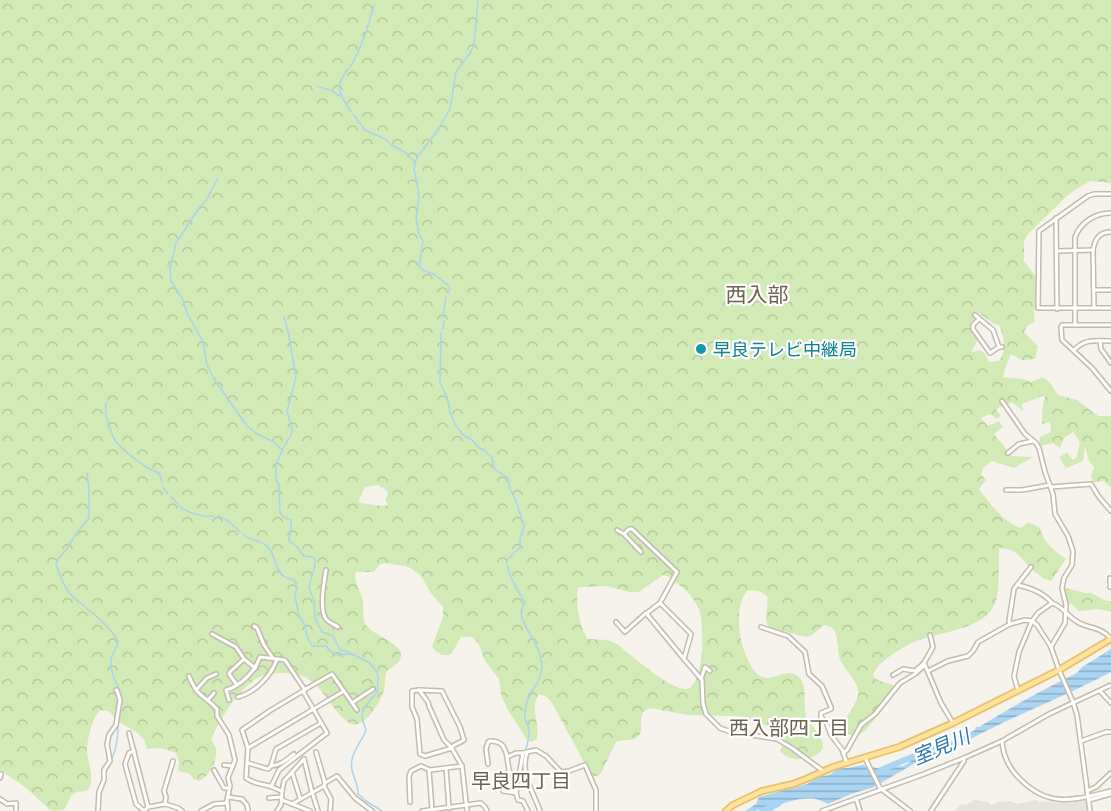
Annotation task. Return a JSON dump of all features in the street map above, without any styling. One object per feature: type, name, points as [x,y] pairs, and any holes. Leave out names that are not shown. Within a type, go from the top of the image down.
[{"type":"main road","points":[[726,811],[762,790],[793,784],[846,762],[866,759],[953,723],[1060,672],[1111,639]]},
{"type":"street","points":[[1111,194],[1091,194],[1039,231],[1038,308],[1111,308]]},
{"type":"street","points":[[1075,325],[1075,237],[1082,225],[1097,215],[1111,213]]},
{"type":"street","points":[[1056,218],[1057,309]]},
{"type":"street","points":[[1094,308],[1093,250],[1095,241],[1104,232],[1111,232]]},
{"type":"street","points":[[1057,251],[1093,250]]},
{"type":"street","points":[[1094,290],[1111,290]]},
{"type":"street","points":[[975,315],[993,330],[1000,347],[990,353],[973,329],[973,325],[979,319]]},
{"type":"street","points":[[1111,325],[1062,325],[1060,327],[1062,340],[1092,368],[1111,391]]},
{"type":"street","points":[[1100,341],[1101,349],[1111,363]]},
{"type":"street","points":[[1074,351],[1084,342],[1111,341]]},
{"type":"street","points":[[1002,401],[1025,434],[1036,442],[1054,497],[1054,514],[1068,536],[1073,551],[1072,565],[1062,584],[1066,612],[1065,623],[1051,647]]},
{"type":"street","points":[[1008,453],[1019,444],[1033,441]]},
{"type":"street","points":[[1006,490],[1091,484],[1111,511]]},
{"type":"street","points":[[617,530],[641,552]]},
{"type":"street","points":[[616,622],[625,632],[660,603],[677,572],[632,530],[624,534]]},
{"type":"street","points":[[1010,624],[1014,589],[1031,567]]},
{"type":"street","points":[[327,570],[322,592],[324,615],[325,619],[338,627]]},
{"type":"street","points":[[1110,580],[1110,586]]},
{"type":"street","points":[[1018,585],[1030,588],[1058,605],[1077,622],[1093,627],[1111,639]]},
{"type":"street","points":[[660,603],[691,634],[684,659]]},
{"type":"street","points":[[1018,691],[1014,675],[1019,652],[1032,621],[1052,603]]},
{"type":"street","points":[[646,613],[701,679]]},
{"type":"street","points":[[928,671],[948,661],[968,656],[978,642],[1010,624],[1025,620],[1037,625],[1051,647],[1073,701],[1078,720],[1090,811]]},
{"type":"street","points":[[238,697],[255,690],[273,669],[275,659],[254,626]]},
{"type":"street","points":[[761,627],[788,636],[805,652],[809,674],[822,686],[831,707],[821,712],[822,717],[846,762]]},
{"type":"street","points":[[212,634],[236,647],[244,659],[255,668]]},
{"type":"street","points":[[843,753],[861,725],[875,714],[900,683],[915,674],[925,664],[933,647],[930,635]]},
{"type":"street","points":[[229,700],[226,690],[233,688],[250,674],[260,657],[285,660],[327,733],[279,770],[271,787]]},
{"type":"street","points":[[237,685],[229,674],[244,659]]},
{"type":"street","points":[[925,664],[941,703],[953,723]]},
{"type":"street","points":[[893,675],[903,669],[915,671],[925,664]]},
{"type":"street","points":[[710,671],[705,667],[701,679],[706,714],[720,728],[731,732],[777,739],[823,771]]},
{"type":"street","points":[[195,690],[207,678],[216,674]]},
{"type":"street","points":[[282,791],[261,786],[246,778],[248,748],[242,730],[332,674],[357,710]]},
{"type":"street","points":[[189,676],[195,690],[217,709],[217,716],[229,735],[235,759],[228,778],[230,788],[227,797],[228,811]]},
{"type":"street","points":[[822,811],[964,758],[1002,741],[1073,701],[1111,685]]},
{"type":"street","points":[[352,703],[373,689]]},
{"type":"street","points":[[98,811],[99,792],[105,780],[104,770],[110,760],[107,748],[108,739],[116,725],[120,700],[116,690]]},
{"type":"street","points":[[419,690],[428,702],[444,740],[462,766],[467,811]]},
{"type":"street","points":[[419,690],[440,691],[444,694],[464,740],[425,756],[420,754],[417,720],[412,707],[412,691],[419,690]]},
{"type":"street","points":[[248,748],[344,691]]},
{"type":"street","points":[[1100,691],[1111,703]]},
{"type":"street","points":[[207,701],[214,693]]},
{"type":"street","points":[[272,766],[276,749],[321,723]]},
{"type":"street","points":[[1081,741],[1111,732]]},
{"type":"street","points":[[129,733],[148,807]]},
{"type":"street","points":[[1002,741],[1006,761],[1011,770],[1037,794],[1048,798],[1068,800],[1111,792]]},
{"type":"street","points":[[488,764],[486,749],[488,742],[502,744],[505,748],[509,770],[515,778],[517,787]]},
{"type":"street","points":[[507,757],[532,750],[541,752],[561,772],[585,765],[596,790],[596,811]]},
{"type":"street","points":[[134,751],[129,753],[125,764],[136,804],[144,811],[148,807],[165,804],[182,811]]},
{"type":"street","points":[[316,752],[331,799],[330,811]]},
{"type":"street","points":[[525,753],[516,793],[518,800],[523,801],[528,811]]},
{"type":"street","points":[[525,753],[526,781],[540,811]]},
{"type":"street","points":[[248,763],[268,769],[282,764],[294,754]]},
{"type":"street","points":[[931,811],[964,758]]},
{"type":"street","points":[[280,810],[284,781],[304,759],[318,811]]},
{"type":"street","points":[[866,759],[881,789],[910,811]]},
{"type":"street","points":[[165,804],[164,791],[172,761]]},
{"type":"street","points":[[224,765],[233,766]]},
{"type":"street","points":[[410,802],[409,776],[411,771],[421,766],[434,770],[462,766]]},
{"type":"street","points":[[446,768],[449,808]]},
{"type":"street","points":[[214,770],[224,788],[230,788]]},
{"type":"street","points":[[429,770],[432,809]]},
{"type":"street","points":[[292,772],[300,798]]},
{"type":"street","points":[[1088,791],[1111,773]]},
{"type":"street","points":[[292,804],[337,776],[355,798],[372,811]]},
{"type":"street","points":[[503,791],[516,793]]},
{"type":"street","points":[[227,797],[243,799],[248,811]]},
{"type":"street","points":[[269,798],[281,799],[310,811]]},
{"type":"street","points":[[856,798],[860,811]]},
{"type":"street","points":[[0,799],[7,804],[16,803],[16,811]]},
{"type":"street","points":[[201,811],[214,804],[227,803]]},
{"type":"street","points":[[422,811],[481,803],[487,811]]},
{"type":"shaded area","points":[[975,800],[992,805],[1010,801],[1018,804],[1036,800],[1071,803],[1087,800],[1087,811],[955,811],[961,804],[965,805]]},
{"type":"green space","points":[[0,0],[1111,0],[1111,183],[1091,181],[1081,186],[1068,195],[1028,234],[1024,242],[1024,261],[1036,277],[1034,322],[1027,326],[1024,332],[1038,346],[1035,359],[1022,360],[1011,354],[1003,377],[1031,382],[1043,377],[1058,395],[1077,400],[1098,416],[1111,416],[1111,488],[1104,481],[1093,482],[1091,477],[1094,467],[1089,461],[1085,447],[1083,461],[1066,468],[1059,457],[1067,453],[1073,460],[1077,457],[1080,442],[1073,432],[1064,438],[1060,448],[1053,443],[1039,446],[1040,437],[1051,432],[1050,422],[1042,424],[1045,395],[1022,404],[1023,411],[1012,402],[996,409],[1001,416],[997,419],[990,414],[981,418],[988,426],[999,421],[1003,427],[994,434],[1012,456],[1033,457],[1014,468],[992,461],[984,467],[981,474],[986,480],[979,489],[997,512],[1014,525],[1021,528],[1028,522],[1040,528],[1050,546],[1066,559],[1051,581],[1042,578],[1014,552],[999,548],[998,591],[990,612],[973,624],[911,643],[882,662],[873,676],[895,687],[895,691],[878,716],[862,733],[854,735],[841,729],[857,700],[858,691],[840,659],[837,638],[833,629],[824,625],[806,637],[771,628],[766,618],[767,596],[759,591],[748,590],[740,605],[739,624],[742,644],[748,660],[754,670],[765,678],[789,673],[799,677],[804,687],[806,716],[823,743],[821,751],[806,759],[794,759],[780,751],[785,735],[772,727],[735,716],[688,715],[650,708],[642,714],[639,735],[634,739],[616,742],[601,773],[593,776],[552,703],[544,696],[538,695],[535,706],[537,739],[532,742],[527,740],[501,695],[499,679],[485,661],[474,638],[461,637],[449,655],[442,655],[434,650],[432,646],[443,617],[443,607],[419,574],[405,566],[384,563],[379,565],[374,572],[356,572],[355,579],[363,601],[366,625],[397,647],[401,658],[386,672],[380,701],[362,722],[351,724],[346,721],[308,678],[293,674],[271,674],[262,676],[246,686],[226,712],[211,739],[216,748],[214,762],[210,772],[199,781],[193,779],[190,774],[178,771],[179,763],[176,753],[155,748],[147,749],[144,739],[136,732],[117,721],[108,711],[100,710],[89,733],[87,753],[91,775],[90,786],[87,791],[73,794],[64,810],[49,809],[25,787],[0,770]],"holes":[[[977,312],[999,325],[1004,343],[1002,357],[999,361],[989,362],[980,350],[971,352],[979,338],[972,334],[971,322],[977,317]],[[378,485],[387,491],[388,495],[385,499],[388,505],[360,503],[359,500],[365,487]],[[665,575],[673,579],[697,604],[701,620],[702,655],[697,678],[692,686],[686,689],[670,684],[617,644],[608,640],[588,639],[585,635],[579,615],[578,588],[606,586],[639,592]]]},
{"type":"green space","points":[[1066,588],[1092,593],[1111,601],[1111,612],[1099,609],[1079,611],[1072,604],[1066,603],[1063,590]]},
{"type":"water","points":[[1111,649],[1111,672],[929,760],[922,759],[874,787],[828,804],[814,799],[801,799],[781,804],[772,811],[770,811],[773,808],[771,805],[755,811],[745,811],[756,804],[759,797],[807,784],[822,775],[830,775],[836,769],[863,765],[877,768],[904,766],[917,756],[935,750],[975,730],[976,727],[1073,675]]},
{"type":"waterway","points":[[448,293],[449,286],[435,275],[419,267],[423,241],[416,218],[419,197],[414,170],[418,156],[438,130],[450,109],[456,72],[474,45],[478,0]]},
{"type":"waterway","points":[[350,67],[361,45],[374,5]]},
{"type":"waterway","points":[[348,69],[340,81],[339,90],[351,112]]},
{"type":"waterway","points":[[317,86],[340,96]]},
{"type":"waterway","points":[[353,114],[365,130],[385,139],[415,162]]},
{"type":"waterway","points":[[218,178],[207,199],[176,243],[170,268],[171,281],[182,298],[188,315],[203,342],[207,365],[216,382],[247,426],[274,442],[282,450]]},
{"type":"waterway","points":[[443,317],[446,296]]},
{"type":"waterway","points":[[284,317],[296,377],[287,411],[292,433],[284,447]]},
{"type":"waterway","points":[[443,329],[444,321]]},
{"type":"waterway","points":[[441,333],[440,383],[455,424],[463,435],[492,457],[496,470],[508,478],[524,526],[520,547],[508,559]]},
{"type":"waterway","points":[[106,403],[108,422],[115,440],[132,457],[152,470]]},
{"type":"waterway","points":[[283,449],[276,464],[280,512],[291,520],[289,541],[304,556],[315,559],[309,587]]},
{"type":"waterway","points":[[154,471],[159,473],[162,482]]},
{"type":"waterway","points":[[87,473],[89,518],[56,564],[63,582],[73,597],[103,623],[117,640]]},
{"type":"waterway","points":[[163,487],[168,494]]},
{"type":"waterway","points":[[171,497],[178,504]]},
{"type":"waterway","points":[[179,506],[196,514],[214,516]]},
{"type":"waterway","points":[[218,516],[227,520],[240,532]]},
{"type":"waterway","points":[[243,534],[260,542]]},
{"type":"waterway","points":[[263,543],[272,552],[281,574],[294,580],[297,584]]},
{"type":"waterway","points":[[507,565],[512,580],[525,603],[521,610],[522,619],[541,658],[542,669],[538,681]]},
{"type":"waterway","points":[[297,586],[295,596],[299,616],[305,625],[312,646],[326,646],[331,652],[337,654],[352,654]]},
{"type":"waterway","points":[[309,588],[314,600],[315,618],[322,632],[333,636],[340,650],[370,663],[377,672],[377,692],[363,709],[362,718],[366,730],[353,755],[351,765],[358,794],[382,811]]},
{"type":"waterway","points":[[118,641],[111,666],[121,699]]},
{"type":"waterway","points":[[537,683],[525,708],[529,735],[523,770],[538,811]]},
{"type":"waterway","points":[[111,761],[118,735],[118,719]]},
{"type":"waterway","name":"室見川","points":[[881,770],[942,746]]},
{"type":"waterway","points":[[106,775],[107,768]]},
{"type":"waterway","name":"室見川","points":[[762,811],[778,804]]},
{"type":"place","name":"早良テレビ中継局","points":[[701,349]]},
{"type":"district","name":"西入部","points":[[757,294]]},
{"type":"district","name":"西入部四丁目","points":[[789,728]]},
{"type":"district","name":"早良四丁目","points":[[521,781]]}]
